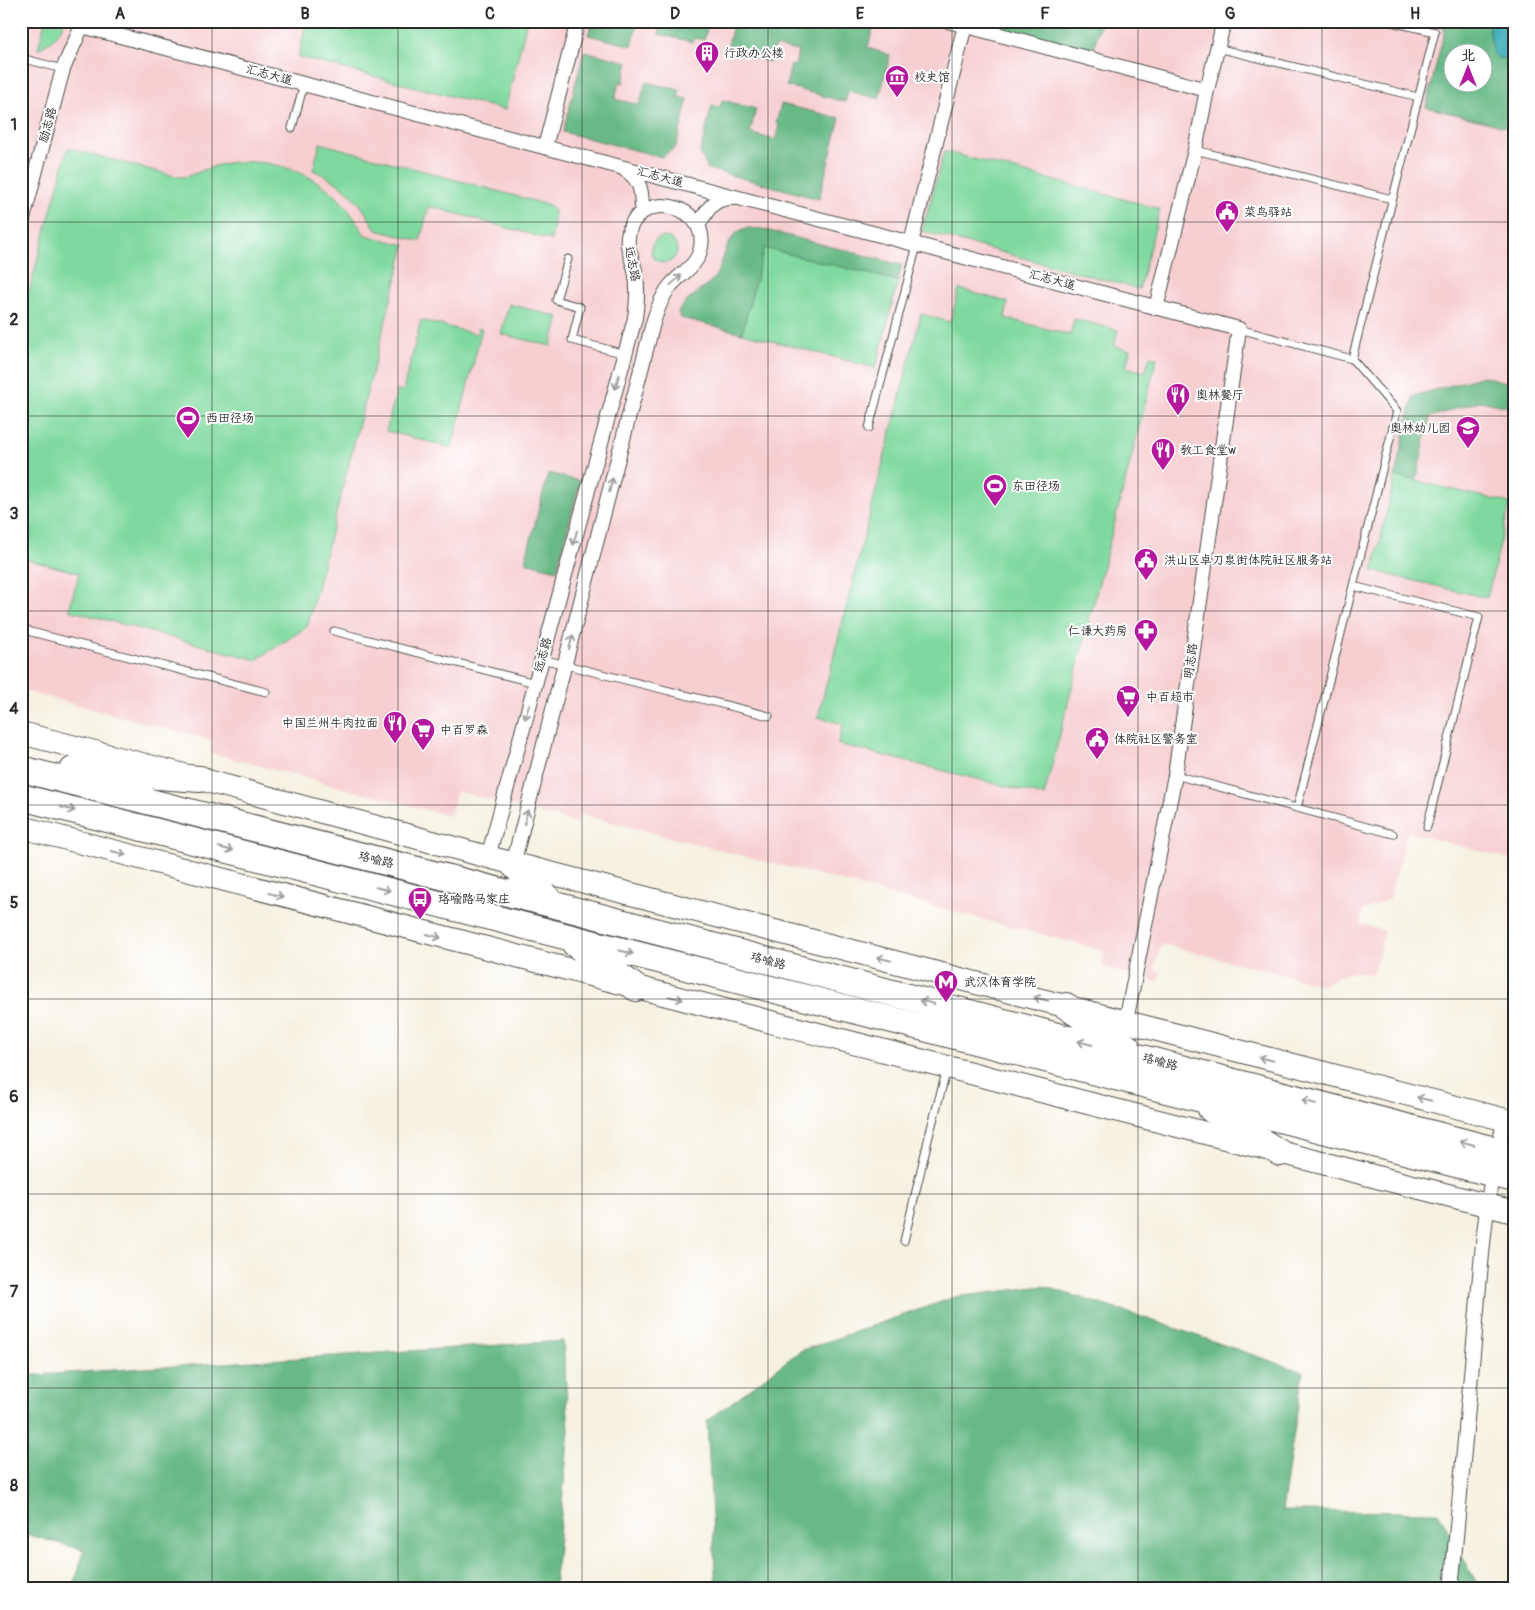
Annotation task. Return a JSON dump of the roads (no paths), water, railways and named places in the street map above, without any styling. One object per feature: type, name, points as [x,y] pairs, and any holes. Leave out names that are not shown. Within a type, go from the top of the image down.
[{"type":"highway","points":[[21,768],[200,779]]},
{"type":"highway","name":"珞喻路","points":[[21,768],[1144,1058],[1504,1165]]},
{"type":"highway","name":"珞喻路","points":[[21,797],[1191,1097],[1504,1165]]},
{"type":"highway","points":[[514,864],[554,905]]},
{"type":"highway","points":[[562,935],[636,988]]},
{"type":"highway","points":[[1066,1006],[1144,1058]]},
{"type":"highway","points":[[1191,1097],[1280,1153]]},
{"type":"main road","points":[[21,733],[200,779],[514,864],[1509,1121]]},
{"type":"main road","points":[[21,827],[636,988],[1514,1212]]},
{"type":"street","points":[[545,147],[578,21]]},
{"type":"street","points":[[948,21],[965,23],[1207,90]]},
{"type":"street","points":[[1156,308],[1195,150],[1224,21]]},
{"type":"street","points":[[914,244],[965,23]]},
{"type":"street","name":"汇志大道","points":[[82,24],[1239,329]]},
{"type":"street","name":"励志路","points":[[21,226],[63,69],[82,24]]},
{"type":"street","points":[[618,166],[632,174],[638,183],[642,199],[642,212],[654,207],[673,206],[691,216],[698,226],[715,202],[724,198],[742,199]]},
{"type":"street","name":"远志路","points":[[488,857],[634,318],[637,291],[636,276],[628,251],[628,239],[631,227],[642,212]]},
{"type":"street","name":"远志路","points":[[514,864],[653,323],[664,295],[670,286],[692,267],[697,260],[702,246],[698,226]]},
{"type":"street","name":"明志路","points":[[1126,1021],[1175,775],[1239,329]]},
{"type":"street","points":[[1451,1589],[1488,1206],[1504,1165],[1509,1121]]},
{"type":"lane","points":[[1352,359],[1434,32],[1387,21]]},
{"type":"lane","points":[[1217,48],[1418,97]]},
{"type":"lane","points":[[21,58],[63,69]]},
{"type":"lane","points":[[292,128],[304,84]]},
{"type":"lane","points":[[1195,150],[1392,199]]},
{"type":"lane","points":[[869,428],[914,244]]},
{"type":"lane","points":[[568,259],[556,300],[580,307],[572,340],[625,354]]},
{"type":"lane","points":[[1239,329],[1352,359],[1396,411],[1297,808]]},
{"type":"lane","points":[[1353,586],[1479,617],[1427,827]]},
{"type":"lane","points":[[21,626],[31,632],[266,692]]},
{"type":"lane","points":[[334,630],[535,683]]},
{"type":"lane","points":[[542,659],[768,716]]},
{"type":"lane","points":[[1175,775],[1393,834]]},
{"type":"lane","points":[[904,1241],[947,1066]]},
{"type":"water","points":[[1488,21],[1514,21],[1514,60],[1498,58],[1493,53]]},
{"type":"place","name":"行政办公楼","points":[[707,74]]},
{"type":"place","name":"校史馆","points":[[897,98]]},
{"type":"place","name":"菜鸟驿站","points":[[1227,233]]},
{"type":"place","name":"奥林餐厅","points":[[1178,416]]},
{"type":"place","name":"西田径场","points":[[188,439]]},
{"type":"place","name":"奥林幼儿园","points":[[1468,449]]},
{"type":"place","name":"教工食堂w","points":[[1163,471]]},
{"type":"place","name":"东田径场","points":[[995,507]]},
{"type":"place","name":"洪山区卓刀泉街体院社区服务站","points":[[1146,581]]},
{"type":"place","name":"仁谦大药房","points":[[1146,652]]},
{"type":"place","name":"中百超市","points":[[1128,718]]},
{"type":"place","name":"中国兰州牛肉拉面","points":[[395,744]]},
{"type":"place","name":"中百罗森","points":[[423,751]]},
{"type":"place","name":"体院社区警务室","points":[[1097,760]]},
{"type":"place","name":"珞喻路马家庄","points":[[420,920]]},
{"type":"place","name":"武汉体育学院","points":[[946,1003]]}]
